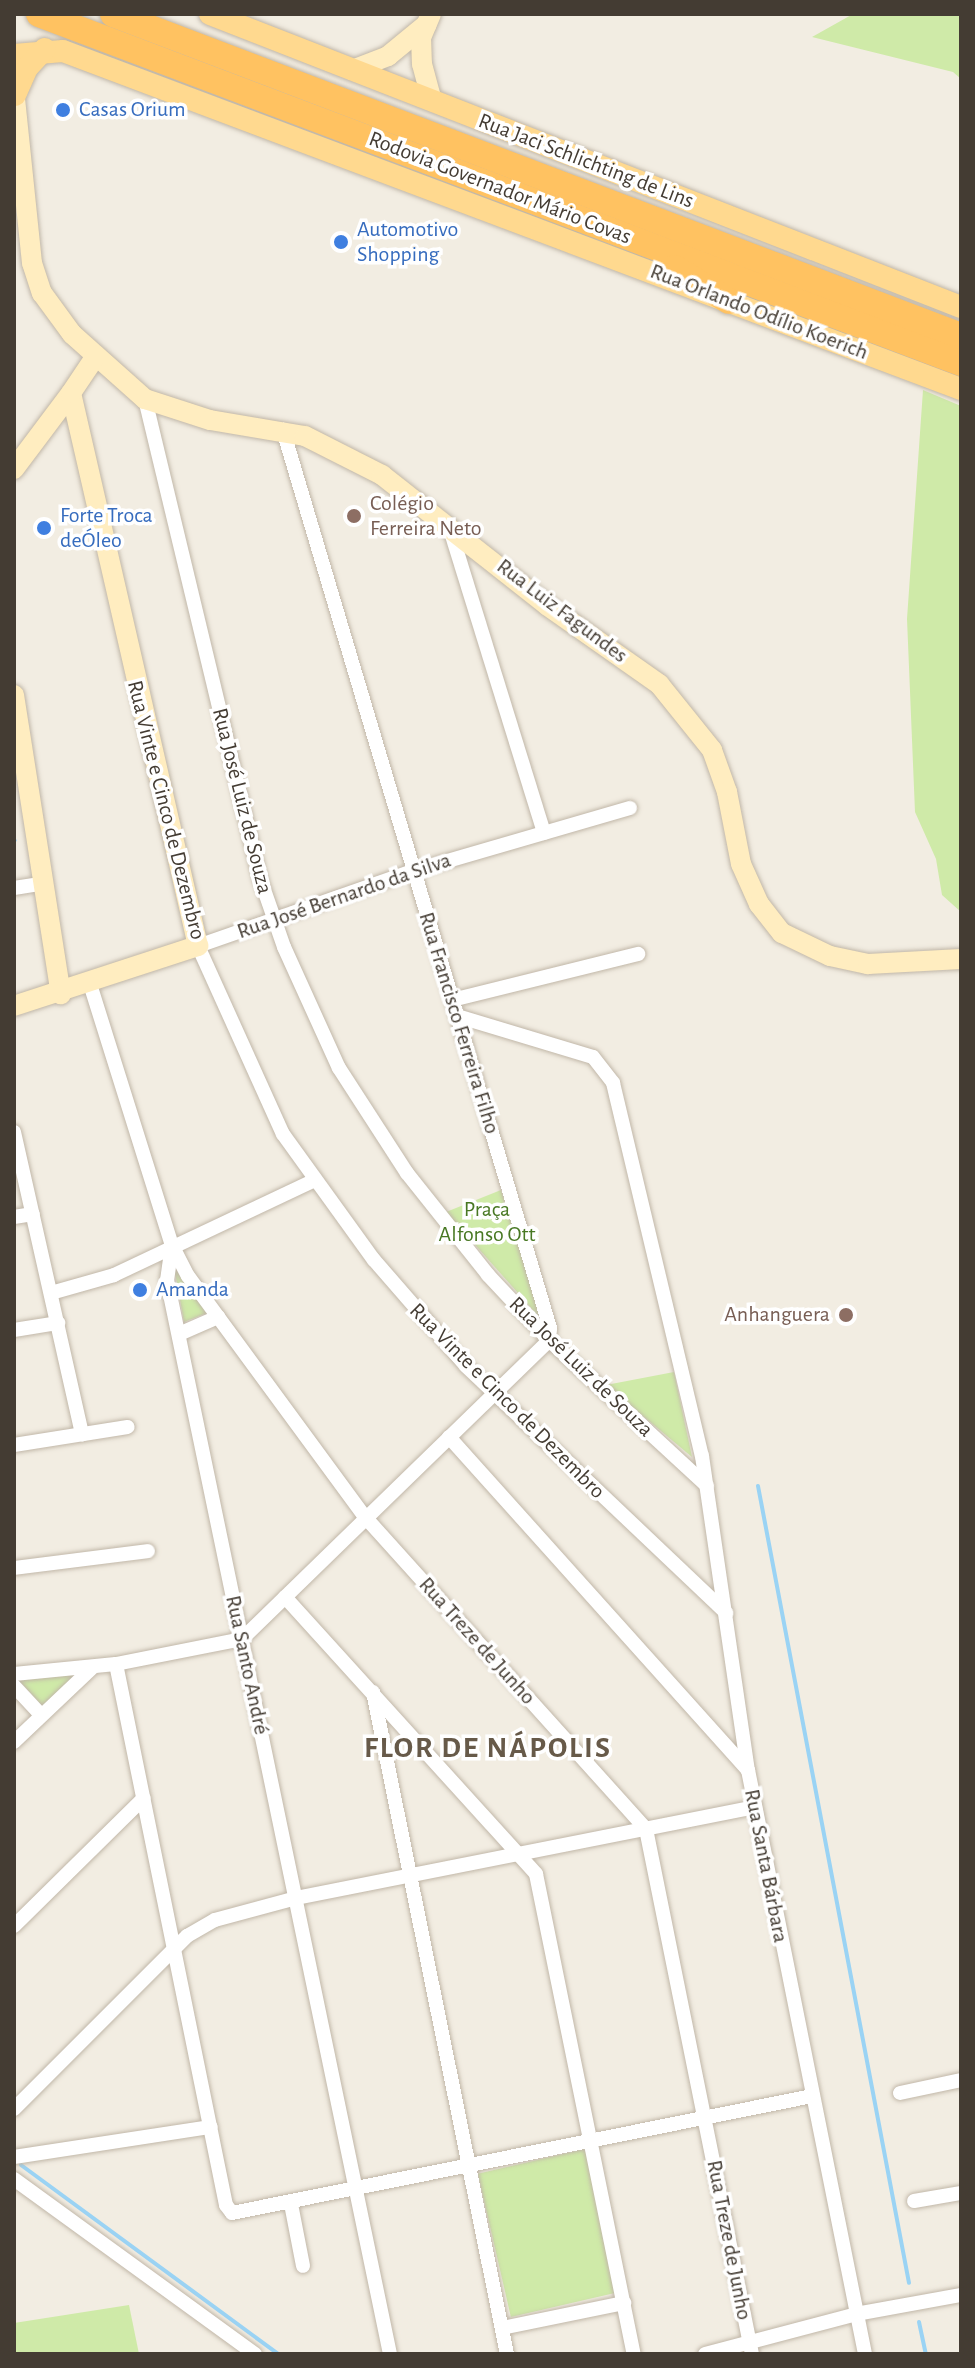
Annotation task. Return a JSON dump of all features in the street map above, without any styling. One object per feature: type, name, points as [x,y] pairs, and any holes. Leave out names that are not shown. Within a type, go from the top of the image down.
[{"type":"highway","name":"Rodovia Governador Mário Covas","points":[[39,14],[961,363]]},
{"type":"highway","name":"Rodovia Governador Mário Covas","points":[[113,14],[961,336]]},
{"type":"highway","points":[[617,233],[729,301]]},
{"type":"main road","name":"Rua Jaci Schlichting de Lins","points":[[210,14],[961,307]]},
{"type":"main road","points":[[352,70],[388,56],[429,19]]},
{"type":"main road","points":[[429,19],[422,64],[432,101]]},
{"type":"main road","points":[[15,92],[27,68],[45,49]]},
{"type":"main road","name":"Rua Orlando Odílio Koerich","points":[[14,55],[45,49],[81,57],[961,389]]},
{"type":"main road","name":"Rua Luiz Fagundes","points":[[15,92],[19,220],[42,293],[63,324],[96,356],[145,399],[210,420],[283,430],[355,459],[449,525],[548,606],[649,677],[692,720],[712,750],[727,792],[741,864],[772,925],[830,956],[868,964],[911,966],[961,959]]},
{"type":"main road","points":[[14,469],[96,356]]},
{"type":"main road","name":"Rua Vinte e Cinco de Dezembro","points":[[71,393],[198,946]]},
{"type":"main road","points":[[14,695],[61,994]]},
{"type":"main road","name":"Rua José Bernardo da Silva","points":[[14,1006],[61,994],[198,946]]},
{"type":"street","name":"Rua José Luiz de Souza","points":[[145,399],[273,919],[333,1056],[365,1113],[460,1241],[549,1340],[707,1486]]},
{"type":"street","name":"Rua Francisco Ferreira Filho","points":[[283,430],[548,1316],[549,1340]]},
{"type":"street","points":[[449,525],[544,833]]},
{"type":"street","name":"Rua José Bernardo da Silva","points":[[198,946],[413,871],[630,808]]},
{"type":"street","points":[[14,888],[44,883]]},
{"type":"street","name":"Rua Vinte e Cinco de Dezembro","points":[[198,946],[261,1093],[313,1181],[393,1285],[494,1393],[726,1613]]},
{"type":"street","points":[[452,1000],[638,954]]},
{"type":"street","name":"Rua Santo André","points":[[90,984],[172,1245],[166,1269],[390,2354]]},
{"type":"street","points":[[457,1016],[593,1057],[607,1070],[665,1287],[707,1486],[748,1770]]},
{"type":"street","points":[[14,1132],[82,1434]]},
{"type":"street","points":[[51,1293],[114,1275],[313,1181]]},
{"type":"street","points":[[14,1217],[33,1214]]},
{"type":"street","name":"Rua Treze de Junho","points":[[172,1245],[218,1317],[366,1518],[646,1829],[751,2349]]},
{"type":"street","points":[[179,1334],[218,1317]]},
{"type":"street","points":[[14,1330],[58,1323]]},
{"type":"street","points":[[14,1674],[116,1664],[242,1639],[549,1340]]},
{"type":"street","points":[[14,1445],[128,1427]]},
{"type":"street","name":"Rua Santa Bárbara","points":[[449,1437],[748,1770],[865,2354]]},
{"type":"street","points":[[14,1568],[148,1551]]},
{"type":"street","points":[[285,1597],[520,1853],[539,1882],[634,2354]]},
{"type":"street","points":[[116,1664],[226,2205],[232,2213],[291,2204],[812,2096]]},
{"type":"street","points":[[14,1742],[93,1667]]},
{"type":"street","points":[[14,1686],[41,1715]]},
{"type":"street","points":[[373,1692],[507,2354]]},
{"type":"street","points":[[14,1926],[144,1798]]},
{"type":"street","points":[[14,2109],[201,1925],[296,1898],[754,1807]]},
{"type":"street","points":[[900,2093],[961,2080]]},
{"type":"street","points":[[14,2157],[211,2127]]},
{"type":"street","points":[[14,2179],[255,2354]]},
{"type":"street","points":[[914,2201],[961,2193]]},
{"type":"street","points":[[291,2204],[303,2266]]},
{"type":"street","points":[[705,2354],[751,2349],[856,2314],[961,2295]]},
{"type":"street","points":[[502,2328],[624,2303]]},
{"type":"green space","points":[[853,14],[961,14],[961,79],[953,72],[812,37]]},
{"type":"green space","points":[[923,390],[961,406],[961,912],[942,895],[936,859],[915,812],[907,619]]},
{"type":"green space","name":"Praça Alfonso Ott","points":[[501,1190],[541,1319],[446,1212]]},
{"type":"green space","points":[[174,1267],[207,1313],[184,1322]]},
{"type":"green space","points":[[674,1372],[692,1457],[606,1385]]},
{"type":"green space","points":[[74,1669],[76,1677],[43,1707],[17,1678]]},
{"type":"green space","points":[[585,2149],[618,2292],[511,2317],[478,2174]]},
{"type":"green space","points":[[129,2305],[139,2354],[14,2354],[14,2323]]},
{"type":"waterway","points":[[758,1486],[909,2283]]},
{"type":"waterway","points":[[21,2165],[278,2354]]},
{"type":"waterway","points":[[919,2322],[926,2354]]},
{"type":"place","name":"Casas Orium","points":[[63,110]]},
{"type":"place","name":"Automotivo Shopping","points":[[341,242]]},
{"type":"place","name":"Colégio Ferreira Neto","points":[[354,516]]},
{"type":"place","name":"Forte Troca deÓleo","points":[[44,528]]},
{"type":"place","name":"Amanda","points":[[140,1290]]},
{"type":"place","name":"Anhanguera","points":[[846,1315]]},
{"type":"district","name":"FLOR DE NÁPOLIS","points":[[488,1748]]}]
